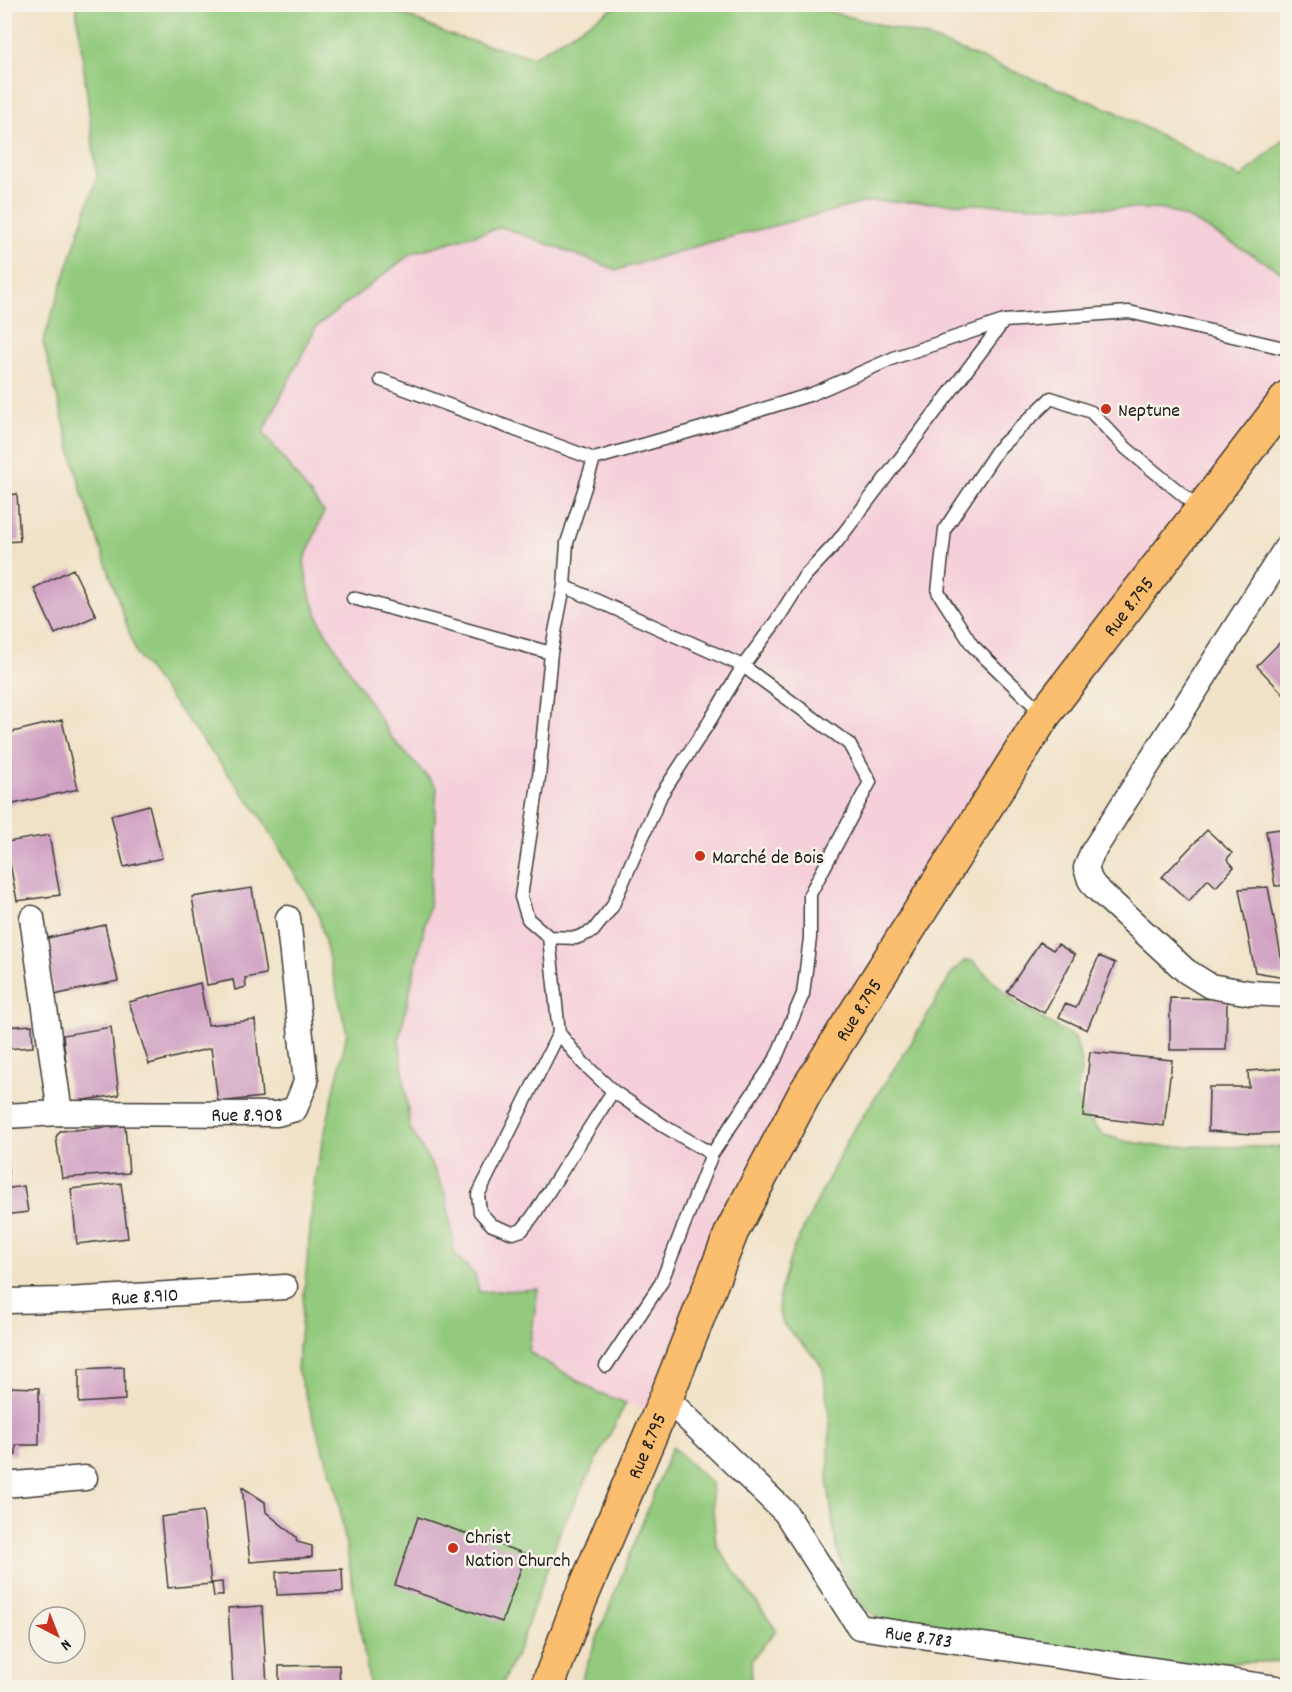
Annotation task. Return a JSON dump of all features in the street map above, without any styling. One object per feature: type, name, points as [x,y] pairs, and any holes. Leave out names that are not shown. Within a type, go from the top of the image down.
[{"type":"highway","name":"Rue 8.795","points":[[547,1688],[578,1605],[666,1398],[732,1231],[805,1093],[1044,715],[1287,397]]},
{"type":"street","points":[[1287,545],[1092,853],[1086,868],[1095,887],[1186,971],[1210,986],[1250,993],[1287,995]]},
{"type":"street","points":[[32,918],[60,1113]]},
{"type":"street","name":"Rue 8.908","points":[[4,1116],[60,1113],[277,1114],[295,1109],[306,1082],[288,918]]},
{"type":"street","name":"Rue 8.910","points":[[4,1301],[68,1300],[285,1287]]},
{"type":"street","name":"Rue 8.783","points":[[666,1398],[784,1512],[859,1627],[1277,1688]]},
{"type":"street","points":[[4,1485],[85,1478]]},
{"type":"lane","points":[[381,380],[594,459],[812,394],[896,357],[1005,321],[1129,312],[1287,348]]},
{"type":"lane","points":[[594,459],[567,543],[564,586],[551,653],[539,777],[520,897],[528,919],[549,937],[576,938],[593,931],[612,907],[661,795],[743,666],[777,620],[804,577],[837,542],[1005,321]]},
{"type":"lane","points":[[1044,715],[972,645],[938,592],[945,529],[998,449],[1051,398],[1091,412],[1127,448],[1200,510]]},
{"type":"lane","points":[[564,586],[743,666],[849,744],[870,782],[810,894],[810,938],[803,994],[775,1060],[712,1154],[661,1283],[606,1366]]},
{"type":"lane","points":[[353,598],[551,653]]},
{"type":"lane","points":[[549,937],[559,1033],[478,1195],[480,1212],[492,1225],[513,1233],[522,1230],[613,1090]]},
{"type":"lane","points":[[559,1033],[583,1063],[613,1090],[667,1128],[712,1154]]},
{"type":"shaded area","name":"Marché de Bois","points":[[871,201],[1167,210],[1192,220],[1287,275],[1287,379],[1206,518],[1001,805],[826,1066],[697,1332],[665,1417],[597,1392],[529,1352],[479,1293],[475,1275],[455,1254],[446,1195],[410,1128],[399,1039],[429,907],[437,787],[391,737],[322,626],[309,592],[304,561],[324,512],[263,432],[316,327],[412,253],[502,227],[617,270],[707,243]]},
{"type":"green space","points":[[76,5],[382,5],[450,35],[533,57],[618,5],[804,5],[927,37],[1114,111],[1241,178],[1287,136],[1287,275],[1192,220],[1167,210],[871,201],[707,243],[617,270],[502,227],[412,253],[316,327],[263,432],[324,512],[304,561],[309,592],[322,626],[391,737],[437,787],[429,907],[399,1039],[410,1128],[446,1195],[455,1254],[475,1275],[479,1292],[538,1289],[529,1352],[597,1392],[626,1403],[561,1529],[519,1649],[500,1687],[370,1687],[337,1492],[297,1369],[315,1176],[347,1033],[318,913],[259,814],[137,655],[82,493],[43,342],[97,177]]},
{"type":"green space","points":[[964,961],[973,961],[1017,1004],[1075,1038],[1082,1063],[1077,1096],[1083,1113],[1102,1134],[1124,1141],[1156,1146],[1287,1147],[1287,1661],[1116,1666],[887,1626],[862,1605],[844,1576],[835,1538],[828,1485],[830,1423],[823,1369],[816,1358],[784,1325],[778,1309],[780,1291],[793,1249],[851,1134],[908,1048],[952,973]]},
{"type":"green space","points":[[672,1447],[711,1483],[716,1545],[776,1630],[752,1660],[750,1687],[578,1687]]},
{"type":"building","points":[[17,494],[20,541],[4,542],[4,495]]},
{"type":"building","points":[[73,569],[96,616],[55,634],[34,588]]},
{"type":"building","points":[[1288,634],[1288,695],[1286,697],[1257,666]]},
{"type":"building","points":[[62,720],[78,789],[9,805],[4,788],[4,734]]},
{"type":"building","points":[[149,805],[162,858],[124,867],[111,815]]},
{"type":"building","points":[[1288,828],[1288,885],[1275,886],[1266,831]]},
{"type":"building","points":[[1207,830],[1232,853],[1227,859],[1234,867],[1216,887],[1208,879],[1189,901],[1162,877]]},
{"type":"building","points":[[49,835],[60,895],[17,901],[6,842]]},
{"type":"building","points":[[1268,887],[1285,977],[1255,972],[1239,889]]},
{"type":"building","points":[[252,888],[266,974],[245,978],[246,987],[235,990],[233,980],[207,985],[192,897]]},
{"type":"building","points":[[105,925],[118,981],[54,995],[43,939]]},
{"type":"building","points":[[1040,942],[1053,950],[1058,944],[1075,955],[1044,1013],[1007,992]]},
{"type":"building","points":[[1099,956],[1115,963],[1087,1030],[1059,1017],[1065,1004],[1076,1008]]},
{"type":"building","points":[[200,983],[208,1025],[255,1020],[262,1097],[218,1102],[211,1048],[149,1064],[129,1002]]},
{"type":"building","points":[[1170,998],[1227,999],[1226,1050],[1170,1050]]},
{"type":"building","points":[[32,1025],[33,1047],[4,1049],[4,1027]]},
{"type":"building","points":[[111,1027],[119,1095],[70,1102],[63,1035]]},
{"type":"building","points":[[1090,1052],[1172,1060],[1164,1126],[1083,1116]]},
{"type":"building","points":[[1288,1068],[1288,1132],[1253,1134],[1208,1131],[1209,1087],[1249,1087],[1248,1071]]},
{"type":"building","points":[[125,1126],[129,1173],[62,1178],[56,1137],[60,1131]]},
{"type":"building","points":[[4,1140],[6,1140],[9,1187],[4,1187]]},
{"type":"building","points":[[121,1183],[128,1238],[77,1244],[71,1189]]},
{"type":"building","points":[[24,1186],[28,1212],[4,1215],[4,1189]]},
{"type":"building","points":[[124,1367],[125,1400],[79,1403],[79,1369]]},
{"type":"building","points":[[4,1387],[39,1388],[39,1445],[16,1445],[16,1455],[4,1454]]},
{"type":"building","points":[[242,1487],[265,1502],[266,1512],[296,1537],[297,1542],[312,1546],[312,1557],[250,1562]]},
{"type":"building","points":[[203,1511],[211,1584],[168,1588],[161,1517]]},
{"type":"building","points":[[418,1517],[526,1554],[502,1622],[395,1585]]},
{"type":"building","points":[[342,1569],[343,1592],[277,1595],[276,1572]]},
{"type":"building","points":[[222,1582],[223,1595],[214,1597],[212,1583]]},
{"type":"building","points":[[262,1606],[267,1684],[233,1687],[228,1608]]},
{"type":"building","points":[[339,1665],[340,1688],[279,1688],[279,1666]]},
{"type":"place","name":"Neptune","points":[[1106,409]]},
{"type":"place","name":"Marché de Bois","points":[[700,856]]},
{"type":"place","name":"Christ Nation Church","points":[[453,1548]]}]
